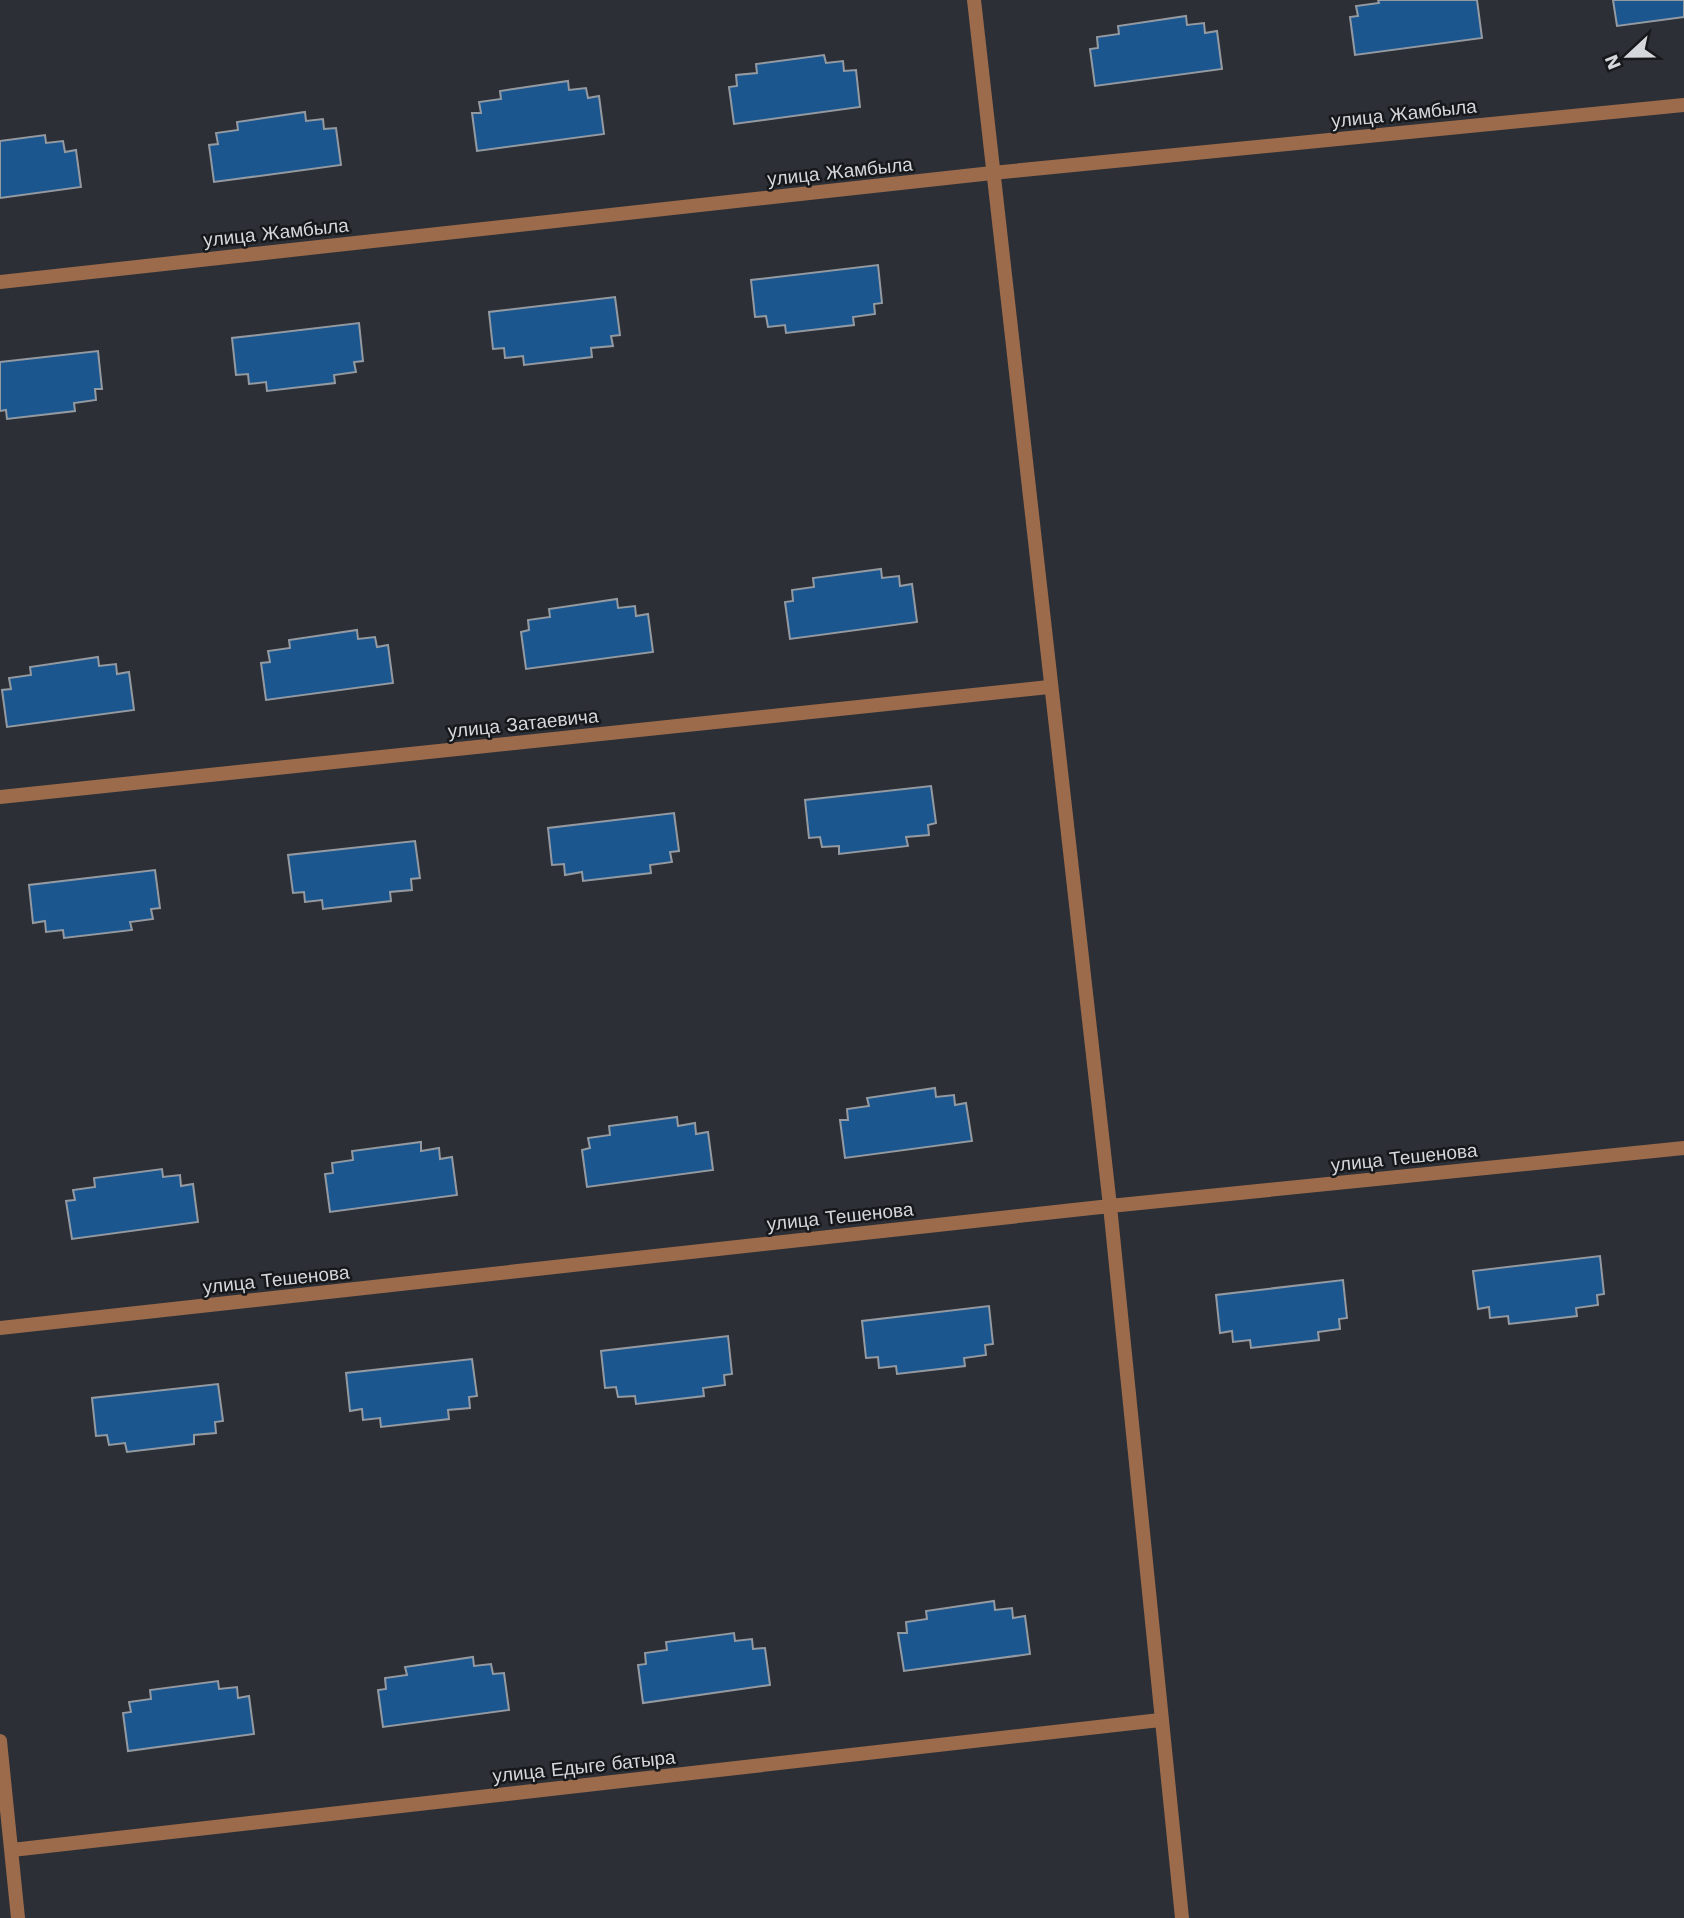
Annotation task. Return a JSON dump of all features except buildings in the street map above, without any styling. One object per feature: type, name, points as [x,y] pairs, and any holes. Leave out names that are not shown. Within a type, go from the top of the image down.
[{"type":"street","points":[[974,0],[1049,687],[1110,1206],[1182,1918]]},
{"type":"street","name":"улица Жамбыла","points":[[0,282],[992,173],[1684,104]]},
{"type":"street","name":"улица Затаевича","points":[[0,797],[1049,687]]},
{"type":"street","name":"улица Тешенова","points":[[0,1328],[1110,1206],[1684,1148]]},
{"type":"street","name":"улица Едыге батыра","points":[[12,1850],[1160,1720]]},
{"type":"street","points":[[0,1741],[18,1918]]}]
